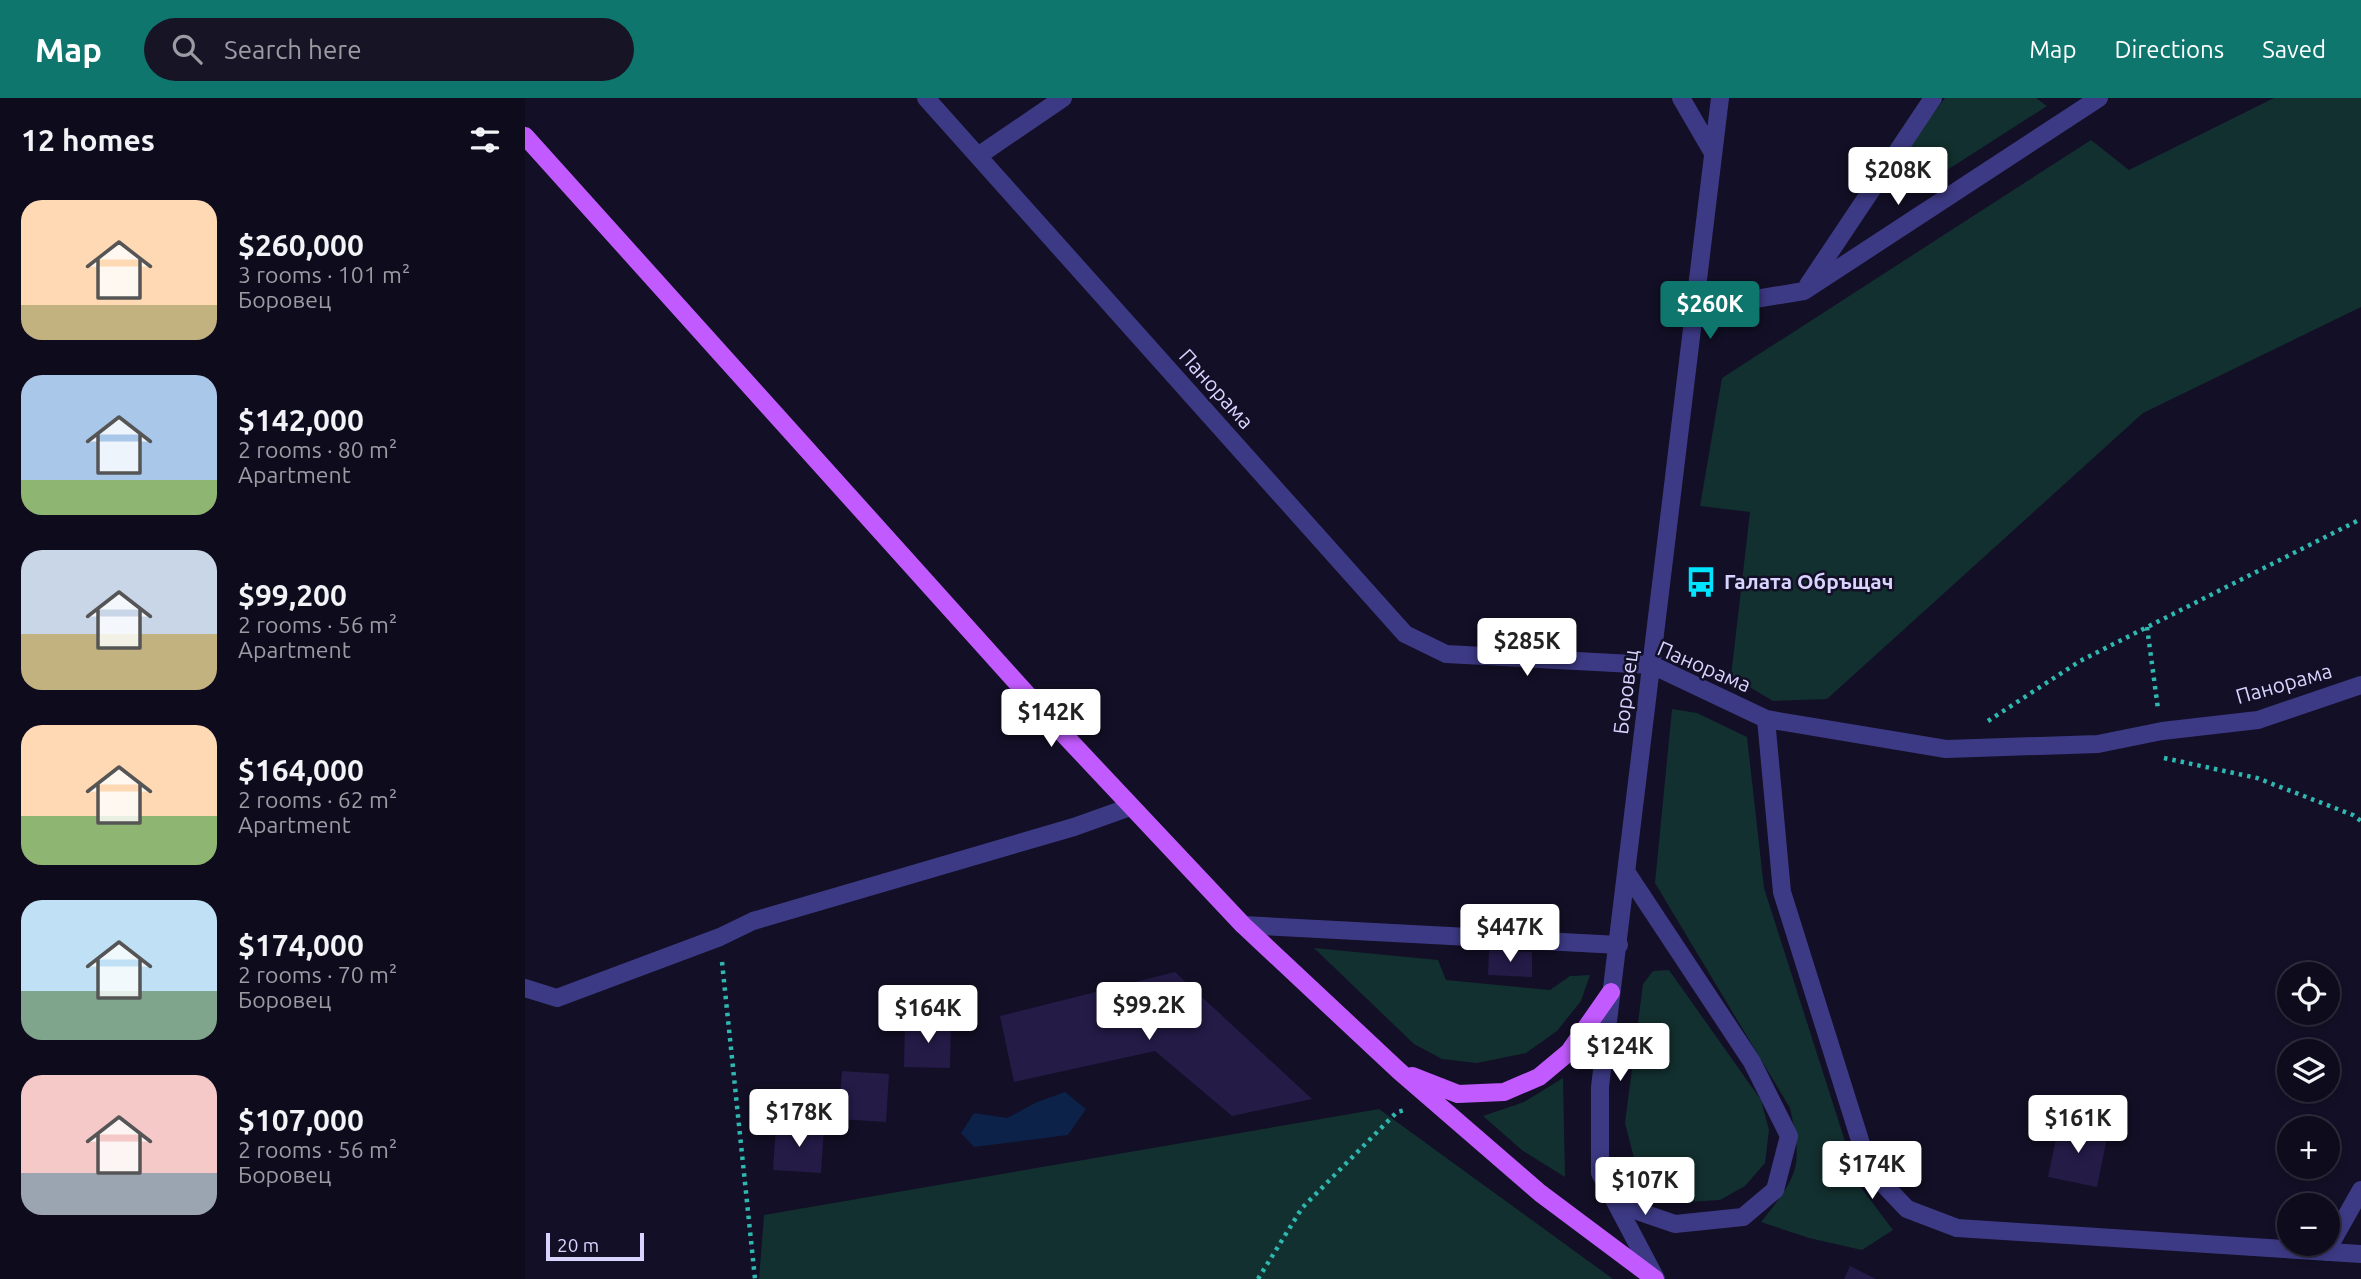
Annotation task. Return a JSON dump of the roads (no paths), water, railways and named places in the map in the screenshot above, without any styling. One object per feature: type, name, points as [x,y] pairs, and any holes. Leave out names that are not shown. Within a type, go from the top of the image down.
[{"type":"main road","points":[[525,136],[1130,807],[1243,925],[1399,1071],[1540,1193],[1655,1279]]},
{"type":"main road","points":[[1399,1071],[1458,1094],[1504,1092],[1539,1077],[1570,1052],[1611,992]]},
{"type":"street","name":"Панорама","points":[[926,98],[1405,634],[1446,654],[1652,665],[1766,719],[1946,749],[2098,744],[2161,731],[2258,720],[2361,685]]},
{"type":"street","points":[[978,156],[1063,98]]},
{"type":"street","points":[[1681,98],[1713,153]]},
{"type":"street","name":"Боровец","points":[[1655,1279],[1600,1173],[1600,1087],[1720,98]]},
{"type":"street","points":[[1804,291],[1933,98]]},
{"type":"street","points":[[1695,309],[1804,291],[2099,98]]},
{"type":"street","points":[[1766,719],[1782,892],[1869,1169],[1907,1209],[1957,1228],[2277,1249]]},
{"type":"street","points":[[525,988],[557,998],[720,937],[753,921],[1074,827],[1130,807]]},
{"type":"street","points":[[1600,1173],[1640,1212],[1675,1224],[1743,1217],[1775,1189],[1789,1136],[1752,1062],[1627,873]]},
{"type":"street","points":[[1243,925],[1619,945]]},
{"type":"street","points":[[2340,1227],[2361,1190]]},
{"type":"street","points":[[2340,1253],[2361,1254]]},
{"type":"water","points":[[1065,1092],[1086,1109],[1068,1135],[974,1147],[961,1133],[974,1113],[1007,1118],[1037,1102]]},
{"type":"place","name":"Галата Обръщач","points":[[1701,582]]}]
